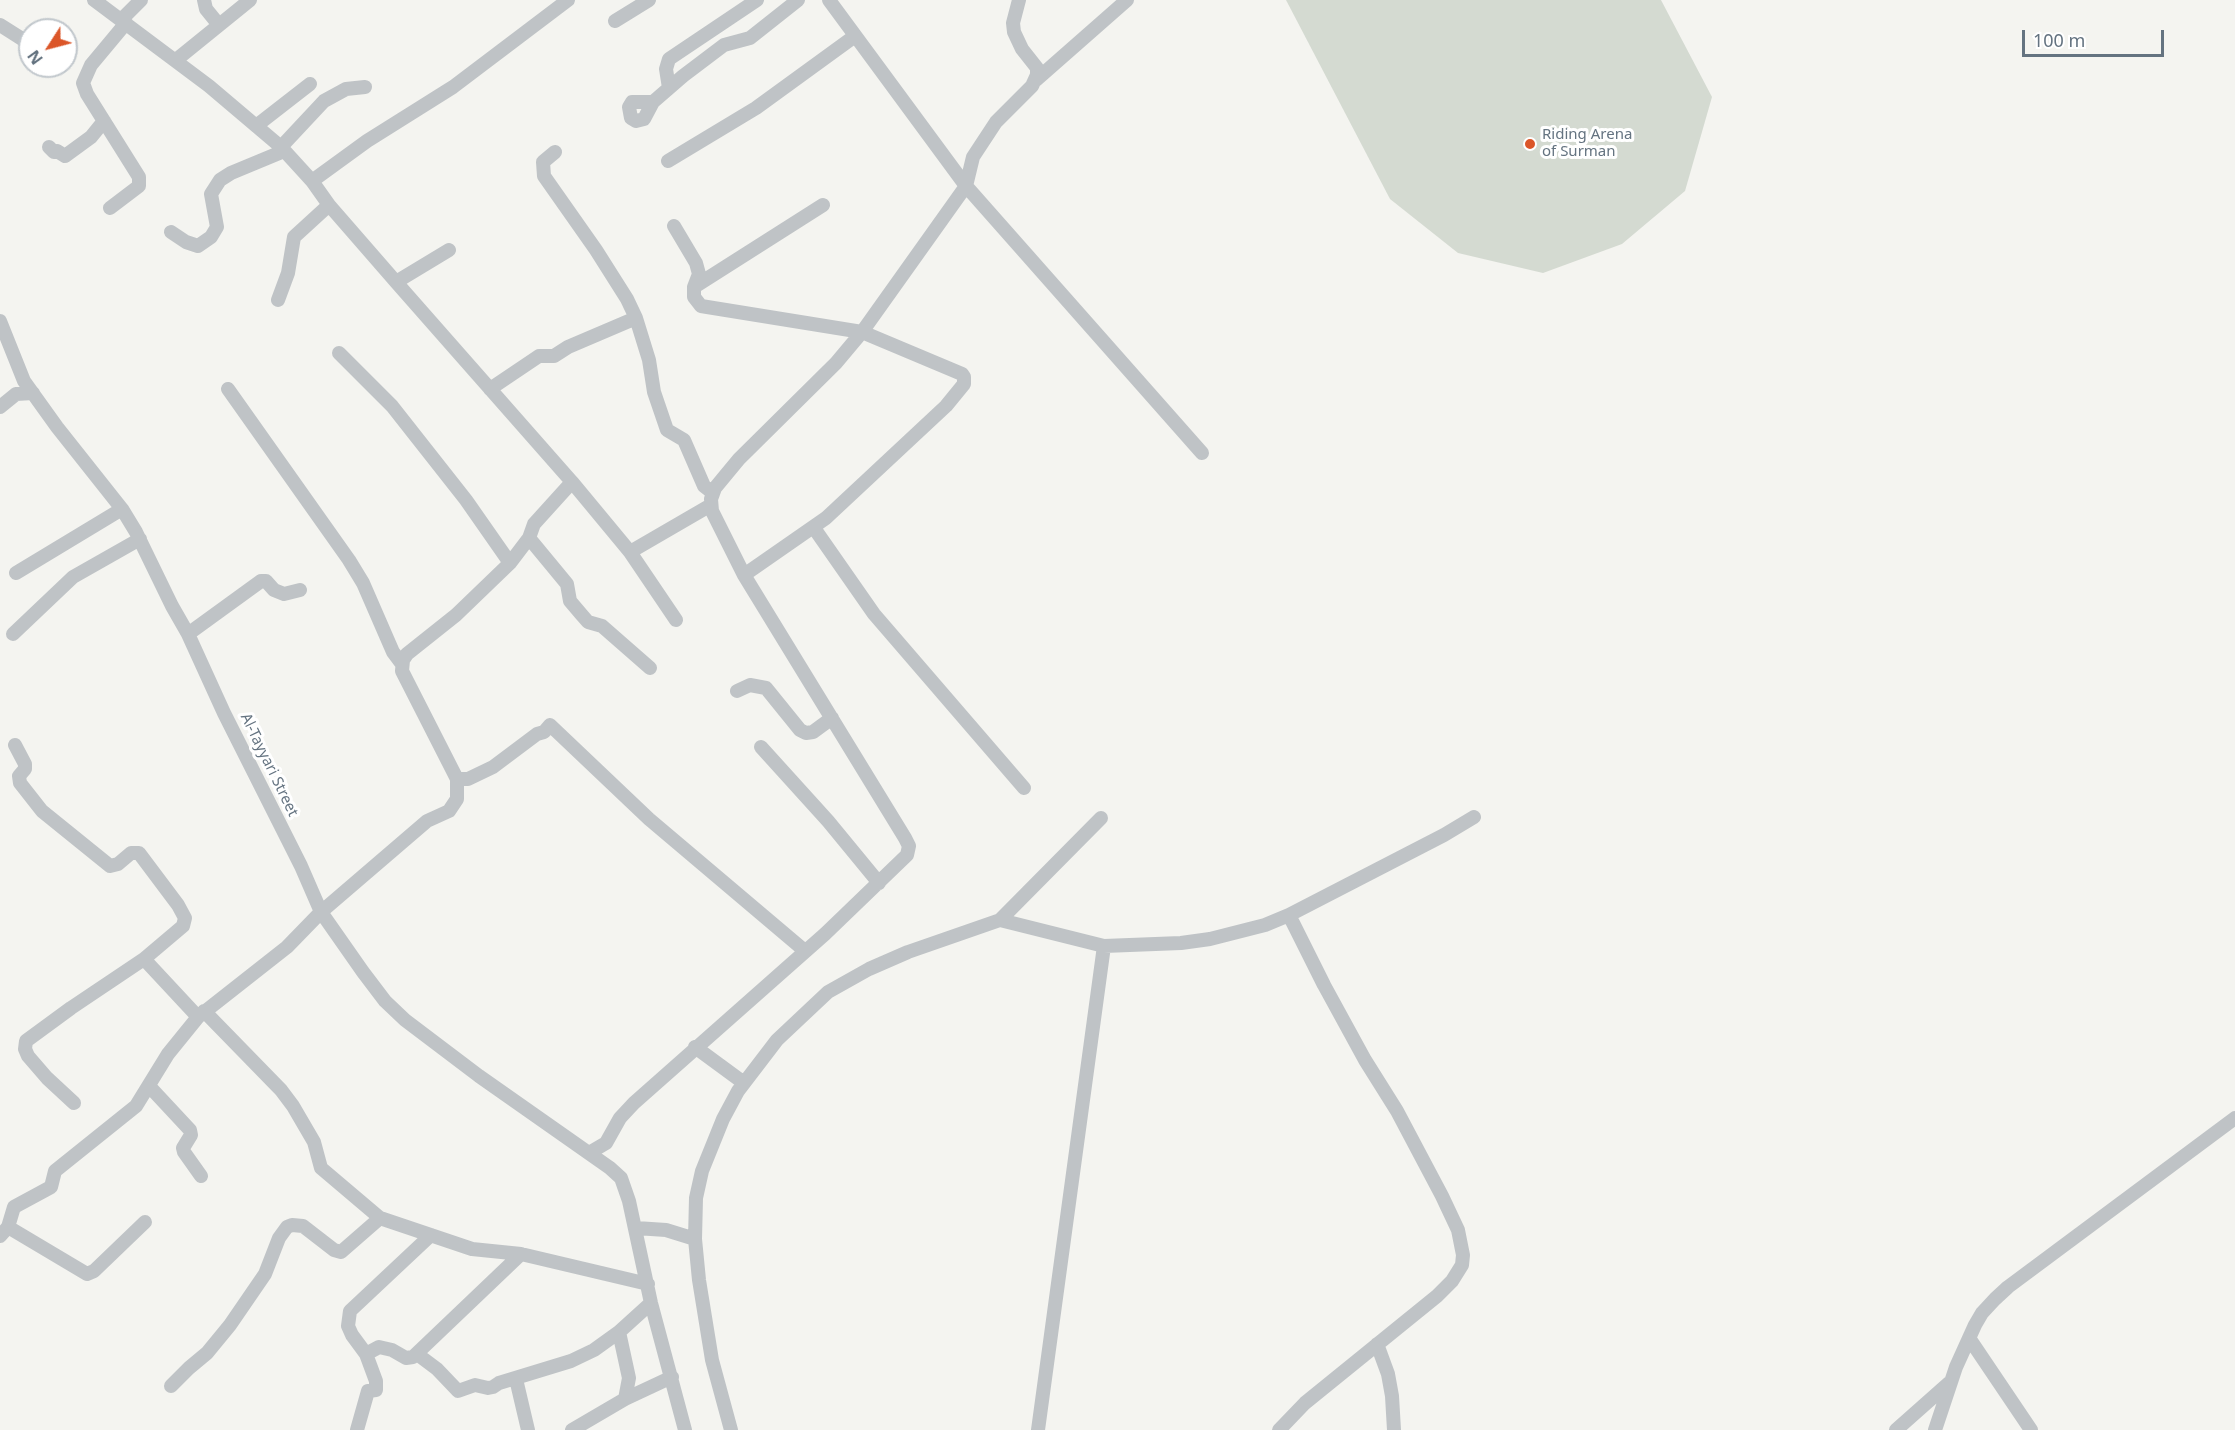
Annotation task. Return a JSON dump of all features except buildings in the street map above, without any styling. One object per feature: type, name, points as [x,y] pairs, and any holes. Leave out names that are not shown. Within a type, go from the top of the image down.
[{"type":"street","points":[[94,0],[176,60],[256,126],[282,149],[312,181],[330,205],[572,482],[630,552],[676,621]]},
{"type":"street","points":[[110,208],[132,193],[140,182],[83,83],[91,65],[141,0]]},
{"type":"street","points":[[204,0],[206,9],[219,25]]},
{"type":"street","points":[[176,60],[250,0]]},
{"type":"street","points":[[615,21],[649,0]]},
{"type":"street","points":[[669,88],[666,69],[669,59],[756,0]]},
{"type":"street","points":[[653,102],[724,45],[750,38],[798,0]]},
{"type":"street","points":[[829,0],[966,186],[1202,453]]},
{"type":"street","points":[[1019,0],[1013,23],[1014,32],[1022,49],[1037,68],[1036,80]]},
{"type":"street","points":[[630,552],[712,499],[739,459],[836,363],[862,332],[966,186],[973,157],[996,122],[1036,80],[1127,0]]},
{"type":"street","points":[[312,181],[367,141],[453,87],[562,2]]},
{"type":"street","points":[[0,25],[18,36]]},
{"type":"street","points":[[668,161],[756,108],[855,36]]},
{"type":"street","points":[[256,126],[310,84]]},
{"type":"street","points":[[171,232],[186,242],[198,246],[204,242],[217,227],[211,194],[220,180],[282,149],[324,101],[346,89],[365,87]]},
{"type":"street","points":[[49,147],[54,152],[57,151],[65,156],[92,137],[104,121]]},
{"type":"street","points":[[555,152],[543,162],[544,176],[596,250],[636,318],[649,360],[654,392],[667,430],[684,440],[744,575],[908,842],[909,851],[905,859],[805,951],[634,1102],[620,1118],[606,1143],[590,1154]]},
{"type":"street","points":[[278,300],[288,273],[294,237],[330,205]]},
{"type":"street","points":[[694,288],[824,205]]},
{"type":"street","points":[[674,226],[696,263],[699,274],[694,288],[694,297],[701,306],[862,332],[962,374],[965,381],[946,406],[814,528],[744,575]]},
{"type":"street","points":[[396,282],[449,250]]},
{"type":"street","points":[[490,389],[539,356],[554,356],[568,347],[636,318]]},
{"type":"street","name":"Al-Tayyari Street","points":[[0,321],[19,371],[33,393],[122,509],[140,539],[301,866],[321,912],[363,972],[392,1009],[478,1076],[621,1178],[636,1228],[651,1303],[685,1430]]},
{"type":"street","points":[[339,354],[392,406],[466,500],[510,564]]},
{"type":"street","points":[[228,389],[349,560],[363,583],[393,652],[402,664]]},
{"type":"street","points":[[0,407],[16,394],[33,393]]},
{"type":"street","points":[[146,1222],[94,1271],[87,1274],[4,1232],[14,1207],[51,1187],[55,1171],[136,1106],[168,1054],[201,1014],[287,947],[321,912],[427,821],[449,811],[457,799],[457,779],[402,671],[402,664],[407,654],[456,615],[510,564],[529,538],[534,524],[572,482]]},
{"type":"street","points":[[16,573],[122,509]]},
{"type":"street","points":[[814,528],[881,622],[1024,788]]},
{"type":"street","points":[[529,538],[567,584],[570,601],[588,622],[597,622],[650,668]]},
{"type":"street","points":[[12,634],[73,577],[140,539]]},
{"type":"street","points":[[188,634],[261,581],[266,581],[274,590],[284,594],[300,590]]},
{"type":"street","points":[[737,691],[750,685],[766,688],[800,730],[806,733],[813,732],[832,718]]},
{"type":"street","points":[[457,779],[468,779],[493,767],[537,734],[544,732],[550,725],[649,819],[805,951]]},
{"type":"street","points":[[15,745],[25,764],[25,769],[19,776],[20,783],[46,815],[110,866],[118,864],[131,853],[139,853],[183,913],[185,921],[183,926],[144,959],[26,1041],[25,1048],[28,1056],[47,1078],[74,1103]]},
{"type":"street","points":[[761,747],[828,821],[879,883]]},
{"type":"street","points":[[1000,920],[1104,946],[1181,943],[1210,939],[1265,925],[1289,915],[1444,835],[1474,817]]},
{"type":"street","points":[[731,1430],[712,1360],[699,1280],[695,1239],[696,1198],[702,1171],[723,1119],[744,1083],[777,1040],[828,992],[869,969],[908,952],[1000,920],[1101,818]]},
{"type":"street","points":[[1279,1430],[1305,1403],[1437,1296],[1452,1281],[1462,1265],[1462,1246],[1458,1230],[1429,1171],[1329,994],[1289,915]]},
{"type":"street","points":[[1038,1430],[1104,946]]},
{"type":"street","points":[[144,959],[281,1090],[314,1142],[321,1168],[380,1218],[472,1249],[521,1254],[648,1284]]},
{"type":"street","points":[[695,1047],[744,1083]]},
{"type":"street","points":[[149,1086],[190,1130],[190,1135],[183,1148],[201,1176]]},
{"type":"street","points":[[1935,1430],[1951,1382],[1982,1313],[2008,1287],[2235,1118]]},
{"type":"street","points":[[171,1386],[207,1353],[230,1324],[265,1274],[279,1238],[287,1227],[303,1226],[334,1250],[341,1252],[380,1218]]},
{"type":"street","points":[[636,1228],[666,1230],[695,1239]]},
{"type":"street","points":[[357,1430],[368,1391],[376,1390],[374,1374],[366,1354],[348,1326],[350,1311],[431,1235]]},
{"type":"street","points":[[366,1354],[379,1347],[392,1350],[406,1358],[413,1358],[521,1254]]},
{"type":"street","points":[[417,1354],[458,1391],[475,1385],[493,1387],[499,1383],[571,1362],[594,1350],[619,1332],[651,1303]]},
{"type":"street","points":[[619,1332],[628,1378],[625,1399]]},
{"type":"street","points":[[1969,1338],[2031,1430]]},
{"type":"street","points":[[1377,1344],[1388,1374],[1394,1430]]},
{"type":"street","points":[[572,1430],[625,1399],[672,1377]]},
{"type":"street","points":[[516,1379],[528,1430]]},
{"type":"street","points":[[1896,1430],[1951,1382]]},
{"type":"shaded area","name":"Riding Arena of Surman","points":[[1286,0],[1661,0],[1712,97],[1685,191],[1622,244],[1543,273],[1458,253],[1390,199]]},
{"type":"place","name":"Riding Arena of Surman","points":[[1530,144]]}]
